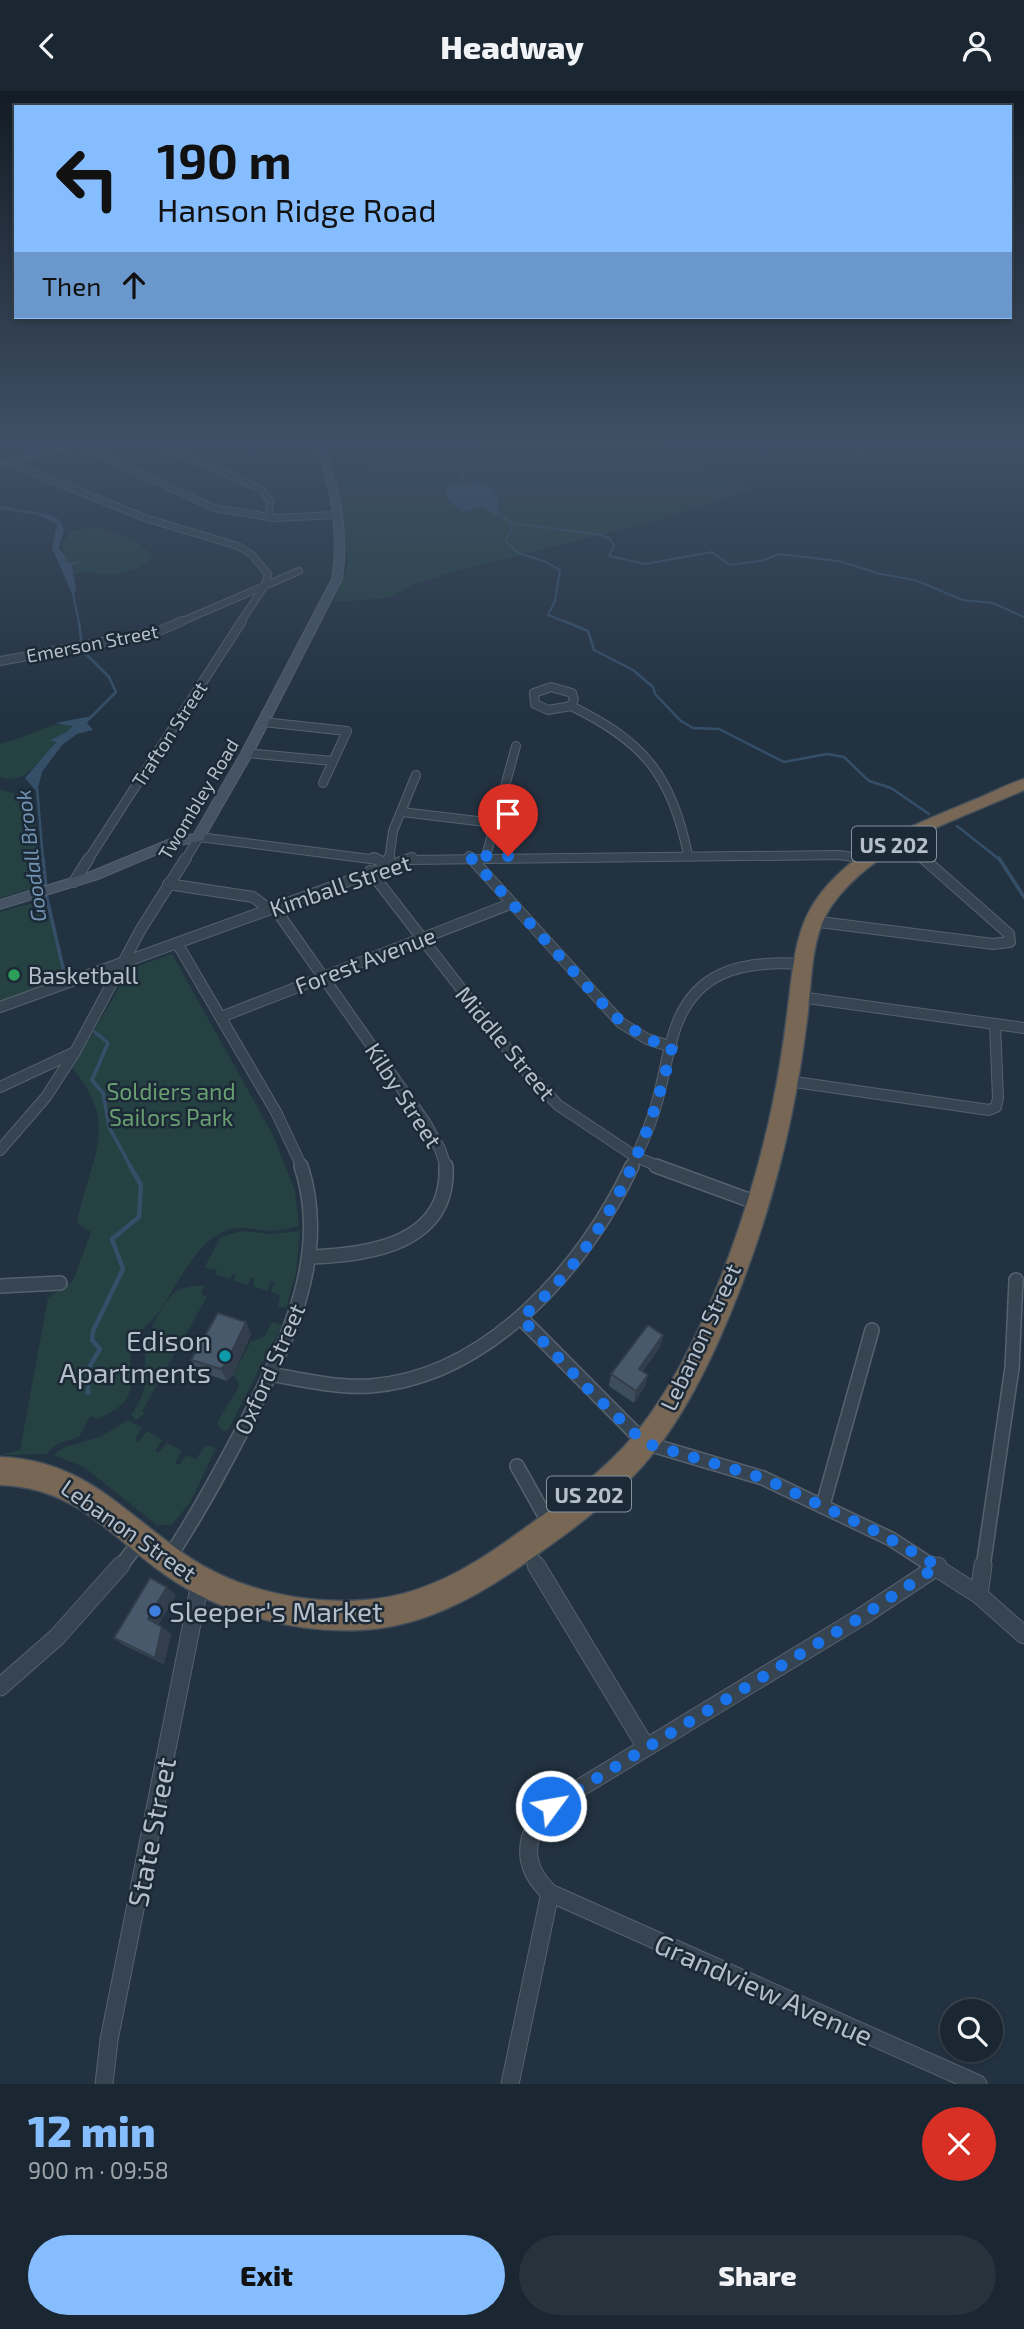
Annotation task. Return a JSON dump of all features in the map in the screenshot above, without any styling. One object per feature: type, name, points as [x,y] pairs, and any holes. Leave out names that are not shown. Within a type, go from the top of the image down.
[{"type":"highway","name":"Lebanon Street","points":[[0,1471],[37,1472],[64,1482],[201,1580],[244,1598],[290,1610],[338,1616],[380,1615],[440,1599],[483,1575],[525,1546],[601,1485],[645,1443],[671,1403],[705,1336],[757,1203],[776,1137],[788,1081],[803,964],[812,921],[830,890],[864,859],[1024,784]]},
{"type":"street","points":[[195,533],[238,546],[264,568],[268,578],[265,585]]},
{"type":"street","name":"Twombley Road","points":[[0,1150],[46,1097],[75,1052],[168,884],[199,838],[247,753],[335,586],[341,561],[337,533]]},
{"type":"street","name":"Emerson Street","points":[[0,661],[150,634],[299,571]]},
{"type":"street","name":"Trafton Street","points":[[74,882],[265,585]]},
{"type":"street","points":[[571,706],[574,699],[572,693],[559,687],[539,689],[532,697],[535,704],[548,710],[571,706],[630,741],[660,772],[680,809],[688,855]]},
{"type":"street","points":[[263,722],[347,731],[323,783]]},
{"type":"street","points":[[486,856],[516,746]]},
{"type":"street","points":[[247,753],[333,761]]},
{"type":"street","points":[[0,905],[74,882],[172,843],[199,838],[344,854],[374,859],[389,865],[388,854],[416,775]]},
{"type":"street","points":[[402,812],[494,823]]},
{"type":"street","points":[[812,921],[993,944],[1010,942],[1011,937],[1001,926],[901,841]]},
{"type":"street","name":"Kimball Street","points":[[0,1007],[370,871],[421,857],[839,855],[864,859]]},
{"type":"street","points":[[469,856],[621,1023],[647,1039],[672,1047]]},
{"type":"street","name":"Middle Street","points":[[370,871],[419,938],[545,1093],[581,1123],[636,1157],[693,1182],[757,1203]]},
{"type":"street","points":[[168,884],[253,897],[272,908]]},
{"type":"street","name":"Forest Avenue","points":[[221,1017],[510,904]]},
{"type":"street","name":"Kilby Street","points":[[272,908],[425,1122],[441,1149],[447,1174],[445,1189],[435,1210],[405,1238],[369,1252],[310,1257]]},
{"type":"street","name":"Oxford Street","points":[[169,1559],[214,1485],[270,1374],[302,1297],[310,1257],[309,1206],[300,1164],[282,1124],[177,943]]},
{"type":"street","points":[[270,1374],[349,1386],[389,1383],[445,1365],[521,1318],[553,1290],[578,1261],[636,1157],[660,1098],[685,1006],[714,976],[744,964],[803,964]]},
{"type":"street","points":[[800,997],[1024,1028]]},
{"type":"street","points":[[788,1081],[975,1110],[993,1109],[998,1098],[995,1024]]},
{"type":"street","points":[[0,1087],[75,1052]]},
{"type":"street","points":[[979,1595],[1012,1368],[1016,1280]]},
{"type":"street","points":[[0,1286],[60,1283]]},
{"type":"street","points":[[521,1318],[589,1390],[645,1443],[748,1473],[823,1505],[938,1566],[979,1595],[1024,1635]]},
{"type":"street","points":[[823,1505],[872,1331]]},
{"type":"street","points":[[517,1466],[550,1526]]},
{"type":"street","points":[[0,1687],[70,1626],[142,1539]]},
{"type":"street","points":[[525,1546],[646,1747]]},
{"type":"street","points":[[510,2084],[550,1893],[533,1877],[527,1865],[527,1841],[539,1817],[646,1747],[861,1617],[938,1566]]},
{"type":"street","name":"State Street","points":[[104,2084],[109,2041],[201,1580]]},
{"type":"street","name":"Grandview Avenue","points":[[550,1893],[978,2084]]},
{"type":"green space","points":[[70,533],[114,533],[134,540],[153,556],[131,571],[113,575],[89,572],[74,574],[74,563],[64,559],[63,543]]},
{"type":"green space","points":[[344,533],[606,533],[460,570],[415,584],[389,598],[334,602],[348,564]]},
{"type":"green space","points":[[70,723],[71,729],[50,742],[56,742],[32,769],[18,778],[0,777],[0,743],[51,726]]},
{"type":"green space","points":[[0,789],[32,799],[40,886],[0,898]]},
{"type":"green space","points":[[47,899],[64,968],[62,979],[0,1001],[0,912]]},
{"type":"green space","name":"Soldiers and Sailors Park","points":[[172,954],[273,1135],[295,1191],[299,1226],[273,1231],[237,1228],[212,1239],[192,1259],[161,1309],[137,1337],[130,1358],[129,1395],[123,1403],[98,1419],[90,1416],[79,1437],[57,1444],[46,1454],[0,1455],[20,1450],[48,1298],[73,1281],[91,1232],[77,1223],[94,1161],[99,1126],[96,1108],[72,1068],[130,969]]},
{"type":"green space","points":[[241,1231],[271,1234],[300,1231],[296,1273],[286,1308],[278,1307],[280,1295],[271,1292],[275,1282],[271,1282],[267,1291],[253,1286],[255,1278],[251,1278],[248,1285],[234,1281],[236,1274],[232,1274],[230,1279],[216,1275],[217,1270],[204,1268],[221,1237]]},
{"type":"green space","points":[[205,1285],[201,1294],[207,1297],[142,1411],[145,1413],[136,1420],[131,1415],[144,1390],[146,1347],[157,1316],[167,1300],[178,1290]]},
{"type":"green space","points":[[272,1322],[282,1325],[228,1430],[222,1431],[217,1422],[239,1387],[233,1375],[251,1341],[264,1337]]},
{"type":"green space","points":[[128,1420],[142,1428],[135,1439],[138,1442],[147,1431],[162,1440],[155,1451],[158,1453],[167,1443],[182,1451],[175,1463],[179,1465],[186,1455],[196,1459],[206,1445],[216,1448],[191,1501],[172,1525],[157,1525],[84,1467],[53,1455],[65,1447],[100,1437]]},
{"type":"water","points":[[55,533],[63,533],[59,548],[69,563],[83,561],[72,565],[76,590],[73,596],[52,548]]},
{"type":"water","points":[[92,716],[87,723],[93,730],[77,734],[62,745],[42,772],[37,792],[25,778],[56,742],[49,741],[72,726],[55,723]]},
{"type":"building","points":[[218,1313],[246,1322],[221,1369],[191,1360]]},
{"type":"building","points":[[648,1325],[663,1335],[639,1369],[648,1375],[636,1391],[611,1374]]},
{"type":"building","points":[[150,1578],[167,1587],[148,1619],[162,1627],[155,1658],[114,1638]]},
{"type":"waterway","points":[[510,533],[505,541],[518,553],[546,562],[560,570],[555,601],[548,615],[568,623]]},
{"type":"waterway","points":[[586,533],[609,538],[614,546],[609,556],[645,564],[712,552],[730,565],[765,560],[778,554],[839,561],[880,574],[915,580],[963,600],[993,603],[1024,617]]},
{"type":"waterway","name":"Goodall Brook","points":[[73,594],[79,623]]},
{"type":"waterway","name":"Goodall Brook","points":[[79,621],[81,640]]},
{"type":"waterway","points":[[564,621],[588,631],[594,650],[633,670],[653,687],[655,694],[681,721],[693,728],[719,729],[784,762],[827,754],[844,757],[869,781],[891,788],[929,814]]},
{"type":"waterway","name":"Goodall Brook","points":[[85,653],[109,677],[116,692],[89,719]]},
{"type":"waterway","name":"Goodall Brook","points":[[37,788],[43,860]]},
{"type":"waterway","points":[[957,826],[1000,860]]},
{"type":"waterway","name":"Goodall Brook","points":[[43,858],[47,899],[64,972]]},
{"type":"waterway","points":[[999,858],[1024,897]]},
{"type":"waterway","name":"Goodall Brook","points":[[95,1032],[108,1043],[92,1080],[103,1093],[109,1127],[131,1167]]},
{"type":"waterway","name":"Goodall Brook","points":[[88,1393],[88,1369],[100,1349],[92,1340],[93,1331],[123,1269],[112,1239],[139,1217],[141,1185],[130,1166]]},
{"type":"place","name":"Basketball","points":[[14,975]]},
{"type":"place","name":"Edison Apartments","points":[[225,1356]]},
{"type":"place","name":"Sleeper's Market","points":[[155,1611]]},
{"type":"route","points":[[508,856],[469,856],[614,1016],[647,1039],[672,1047],[660,1098],[621,1187],[574,1266],[553,1290],[521,1318],[589,1390],[645,1443],[763,1478],[877,1532],[938,1566],[861,1617],[551,1806]]}]
